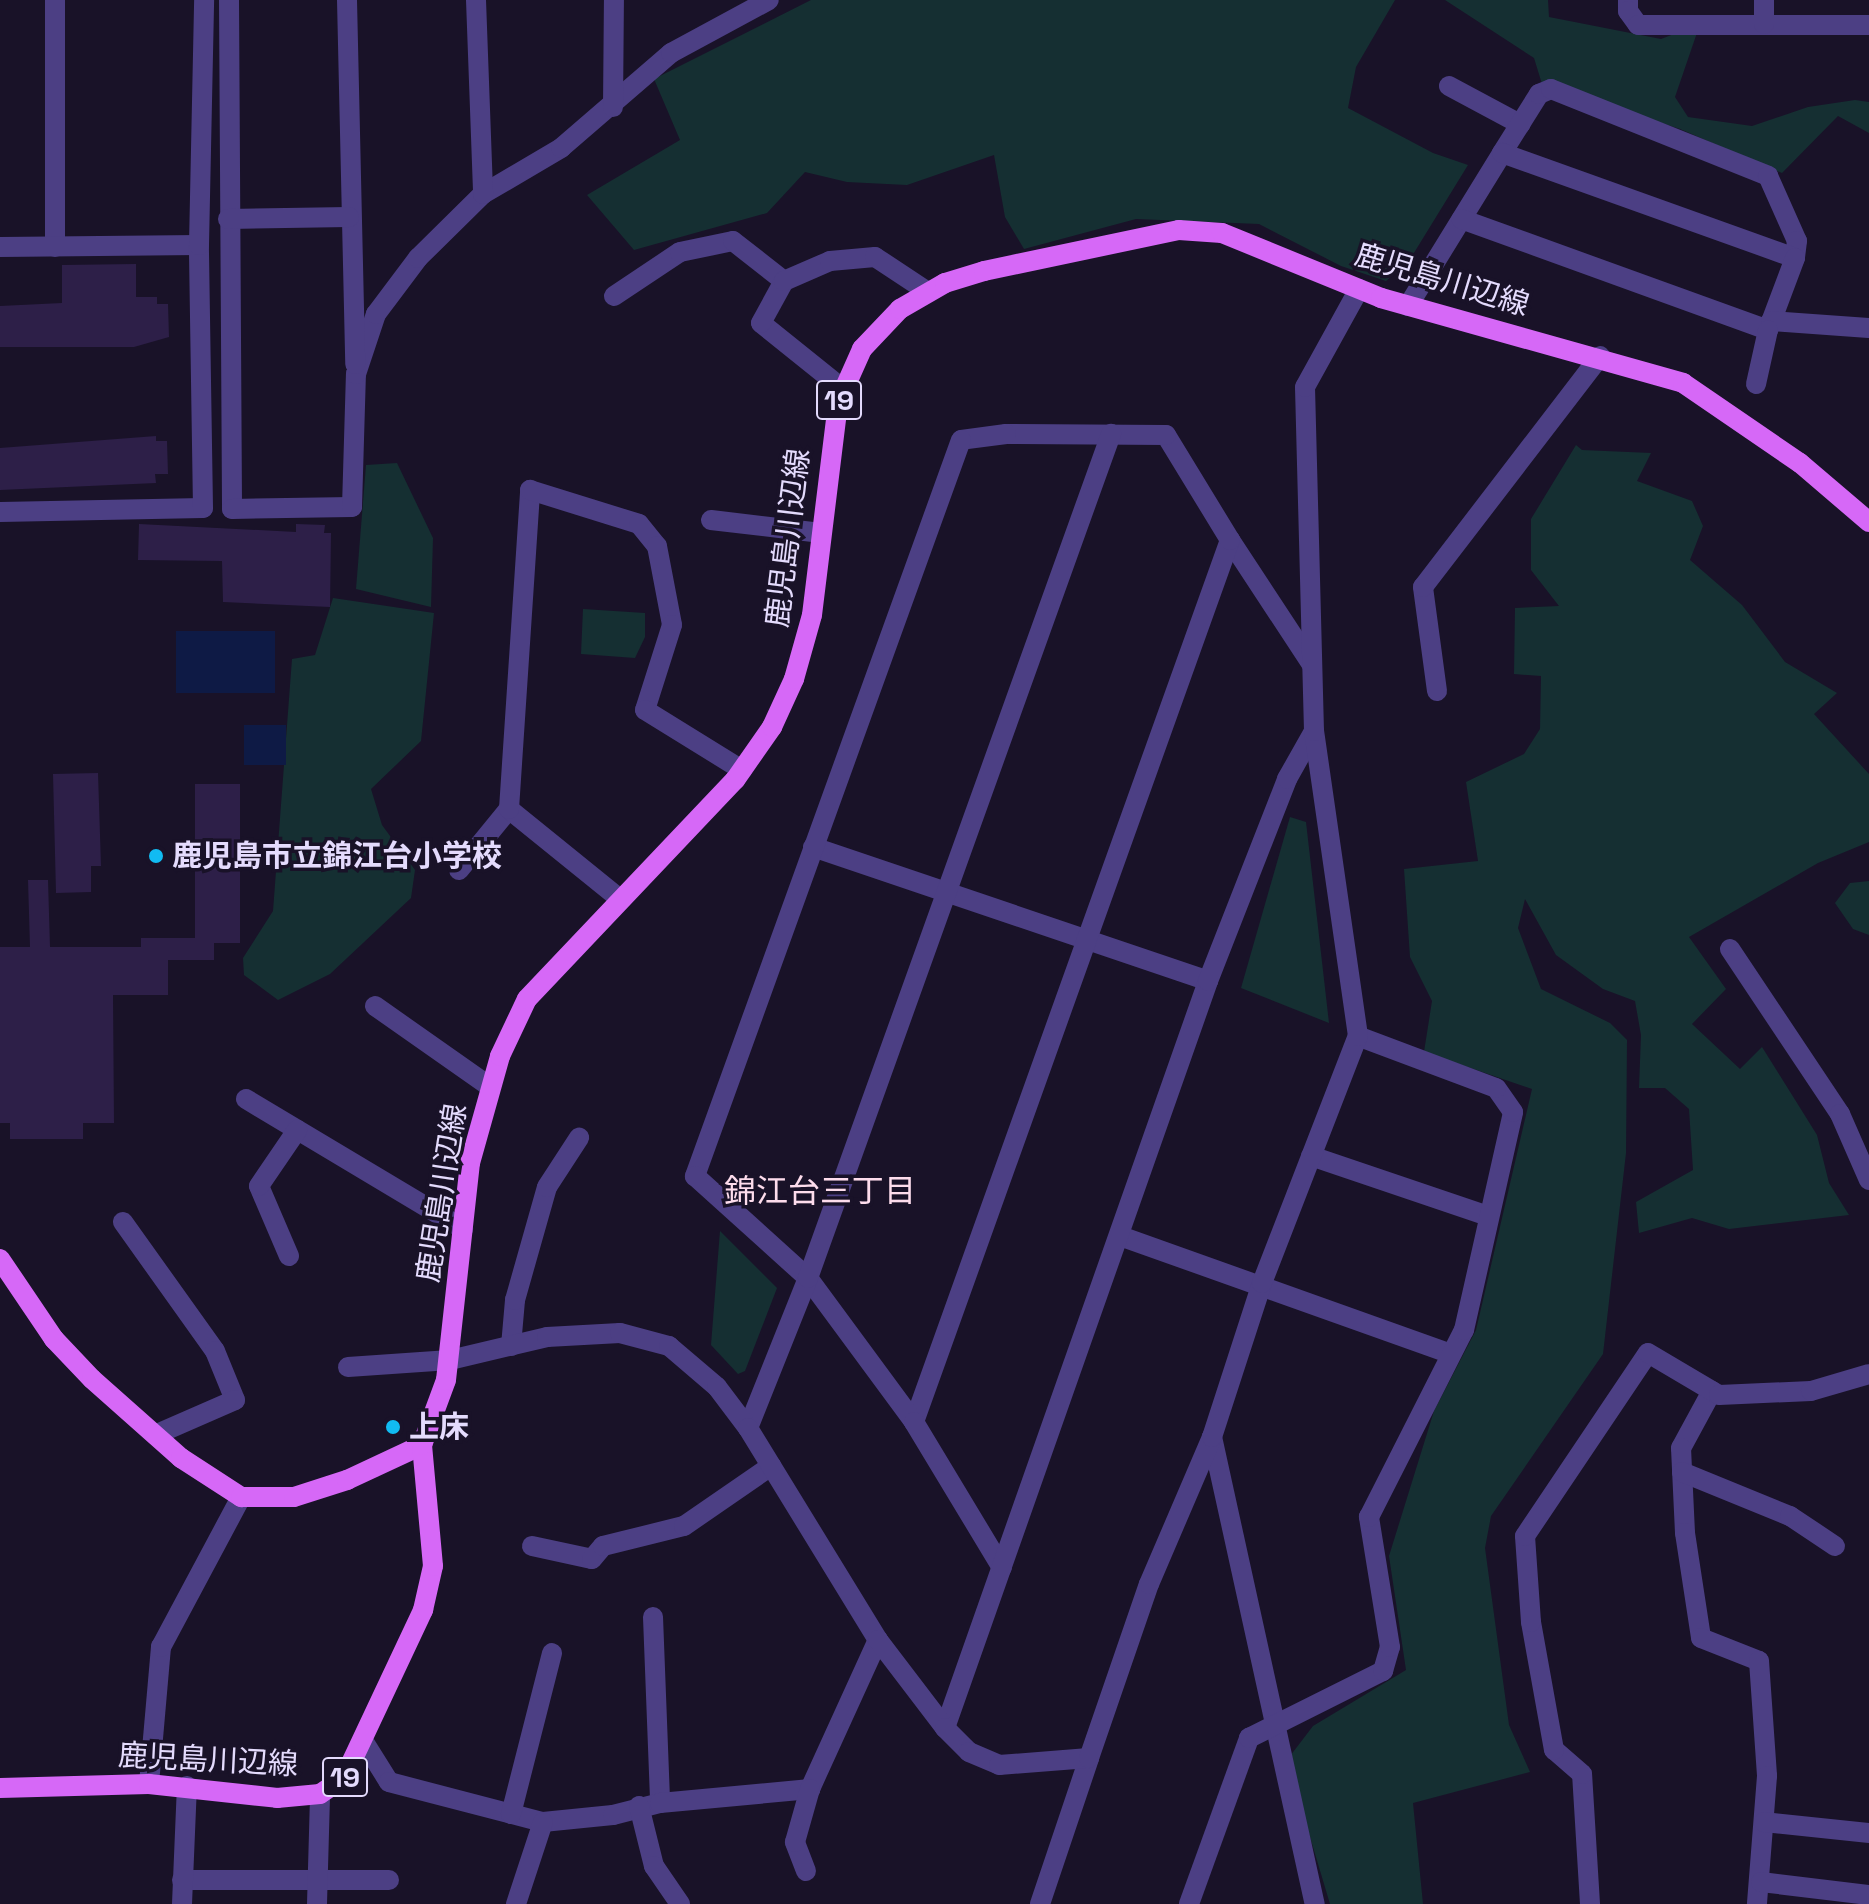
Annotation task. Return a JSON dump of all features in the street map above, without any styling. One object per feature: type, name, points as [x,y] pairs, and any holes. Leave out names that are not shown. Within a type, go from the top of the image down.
[{"type":"main road","name":"鹿児島川辺線","points":[[0,1788],[149,1784],[277,1798],[320,1794],[344,1778],[364,1742],[423,1610],[433,1566],[422,1445],[450,1360],[470,1163],[489,1086],[527,999],[742,770],[772,727],[802,656],[821,533],[830,437],[843,389],[881,325],[928,292],[984,271],[1192,229],[1241,238],[1359,289],[1408,306],[1665,376],[1709,396],[1869,522]]},
{"type":"main road","points":[[0,1259],[54,1339],[181,1458],[241,1497],[294,1497],[347,1480],[422,1445]]},
{"type":"street","points":[[55,0],[55,247]]},
{"type":"street","points":[[0,512],[203,508],[199,245],[204,0]]},
{"type":"street","points":[[229,0],[232,509],[352,507],[356,374],[349,217],[347,0]]},
{"type":"street","points":[[476,0],[483,194]]},
{"type":"street","points":[[613,107],[614,0]]},
{"type":"street","points":[[356,374],[376,314],[418,258],[483,194],[561,148],[613,107],[671,53],[750,5],[769,0]]},
{"type":"street","points":[[1628,0],[1628,11],[1638,25],[1869,25]]},
{"type":"street","points":[[1764,0],[1764,24]]},
{"type":"street","points":[[1449,86],[1520,124]]},
{"type":"street","points":[[1408,306],[1539,94],[1551,89],[1768,176],[1797,241],[1795,258],[1769,325],[1756,384]]},
{"type":"street","points":[[1502,153],[1795,258]]},
{"type":"street","points":[[228,219],[349,217]]},
{"type":"street","points":[[1462,219],[1769,325],[1869,328]]},
{"type":"street","points":[[614,296],[680,252],[733,241],[784,281]]},
{"type":"street","points":[[0,247],[199,245]]},
{"type":"street","points":[[843,389],[761,323],[784,281],[830,261],[875,257],[928,292]]},
{"type":"street","points":[[1040,1904],[1149,1584],[1212,1437],[1262,1283],[1358,1036],[1314,731],[1305,387],[1359,289]]},
{"type":"street","points":[[1437,691],[1423,587],[1600,356]]},
{"type":"street","points":[[1002,1568],[914,1422],[808,1278],[695,1176],[961,440],[1006,434],[1166,435],[1312,665]]},
{"type":"street","points":[[748,1428],[808,1278],[1111,434]]},
{"type":"street","points":[[459,870],[509,809],[530,490],[639,524],[657,546],[672,625],[645,710],[742,770]]},
{"type":"street","points":[[711,520],[821,533]]},
{"type":"street","points":[[914,1422],[1084,938],[1230,540]]},
{"type":"street","points":[[945,1728],[1208,981],[1287,779],[1314,731]]},
{"type":"street","points":[[509,809],[620,899]]},
{"type":"street","points":[[813,847],[1208,981]]},
{"type":"street","points":[[1730,949],[1832,1101],[1869,1180]]},
{"type":"street","points":[[375,1006],[489,1086]]},
{"type":"street","points":[[1189,1904],[1249,1738],[1383,1671],[1390,1647],[1369,1517],[1449,1353],[1464,1330],[1513,1112],[1496,1088],[1358,1036]]},
{"type":"street","points":[[246,1099],[463,1229]]},
{"type":"street","points":[[289,1256],[259,1186],[297,1130]]},
{"type":"street","points":[[511,1346],[515,1300],[547,1187],[579,1138]]},
{"type":"street","points":[[1311,1156],[1488,1216]]},
{"type":"street","points":[[123,1222],[215,1351],[235,1400],[157,1434]]},
{"type":"street","points":[[1120,1236],[1262,1283],[1449,1353]]},
{"type":"street","points":[[348,1367],[450,1360],[547,1337],[620,1333],[669,1346],[717,1387],[748,1428],[878,1640],[945,1728],[969,1752],[999,1765],[1089,1758]]},
{"type":"street","points":[[1590,1904],[1582,1774],[1554,1750],[1531,1622],[1525,1536],[1648,1353],[1712,1391],[1811,1391],[1869,1374]]},
{"type":"street","points":[[1712,1391],[1681,1448],[1685,1533],[1701,1638],[1759,1661],[1767,1776],[1757,1904]]},
{"type":"street","points":[[1212,1437],[1315,1904]]},
{"type":"street","points":[[532,1546],[592,1559],[603,1546],[684,1526],[771,1466]]},
{"type":"street","points":[[1682,1472],[1790,1516],[1835,1546]]},
{"type":"street","points":[[149,1784],[161,1647],[241,1497]]},
{"type":"street","points":[[653,1617],[660,1803]]},
{"type":"street","points":[[806,1871],[795,1842],[810,1789],[878,1640]]},
{"type":"street","points":[[511,1814],[552,1653]]},
{"type":"street","points":[[364,1742],[389,1782],[543,1822],[613,1815],[660,1803],[810,1789]]},
{"type":"street","points":[[182,1904],[187,1786]]},
{"type":"street","points":[[317,1904],[320,1794]]},
{"type":"street","points":[[639,1806],[654,1866],[680,1904]]},
{"type":"street","points":[[516,1904],[543,1822]]},
{"type":"street","points":[[1764,1822],[1869,1833]]},
{"type":"street","points":[[182,1880],[389,1880]]},
{"type":"street","points":[[1761,1882],[1869,1895]]},
{"type":"green space","points":[[811,0],[1395,0],[1356,67],[1348,108],[1433,153],[1468,165],[1409,261],[1386,281],[1341,266],[1259,224],[1136,219],[1024,249],[1005,217],[994,155],[907,185],[847,182],[805,172],[767,213],[634,250],[587,195],[680,140],[654,79]]},
{"type":"green space","points":[[1445,0],[1548,0],[1549,17],[1661,39],[1700,24],[1675,97],[1688,117],[1752,126],[1808,107],[1855,100],[1869,102],[1869,133],[1838,116],[1782,173],[1680,129],[1542,84],[1534,58]]},
{"type":"green space","points":[[1576,445],[1582,450],[1651,453],[1637,481],[1692,501],[1703,526],[1690,560],[1742,605],[1785,662],[1837,693],[1814,714],[1869,774],[1869,842],[1818,863],[1689,937],[1726,989],[1692,1024],[1740,1069],[1762,1047],[1817,1135],[1829,1183],[1849,1215],[1729,1229],[1692,1218],[1639,1233],[1636,1202],[1693,1170],[1689,1109],[1665,1088],[1639,1088],[1641,1035],[1635,1001],[1603,989],[1556,955],[1525,899],[1518,928],[1541,989],[1610,1023],[1627,1040],[1626,1153],[1603,1354],[1491,1516],[1485,1548],[1509,1725],[1530,1772],[1413,1803],[1423,1904],[1330,1904],[1287,1760],[1313,1726],[1406,1670],[1389,1556],[1434,1411],[1476,1330],[1532,1089],[1424,1052],[1432,1001],[1410,957],[1404,869],[1478,861],[1466,782],[1524,754],[1540,729],[1541,676],[1514,674],[1515,608],[1559,606],[1531,570],[1531,519]]},
{"type":"green space","points":[[397,463],[433,538],[431,607],[356,589],[366,465]]},
{"type":"green space","points":[[333,598],[434,613],[421,741],[371,789],[382,825],[415,870],[411,898],[330,974],[278,1000],[244,975],[243,958],[273,911],[292,659],[315,655]]},
{"type":"green space","points":[[583,609],[645,613],[645,637],[635,658],[581,654]]},
{"type":"green space","points":[[1290,817],[1306,822],[1329,1023],[1241,988]]},
{"type":"green space","points":[[1869,881],[1869,935],[1853,929],[1835,903],[1850,883]]},
{"type":"green space","points":[[720,1231],[777,1288],[745,1371],[738,1374],[711,1345]]},
{"type":"water","points":[[176,631],[275,631],[275,693],[176,693]]},
{"type":"water","points":[[244,725],[286,725],[286,765],[244,765]]},
{"type":"building","points":[[136,264],[136,297],[157,297],[157,304],[168,304],[169,337],[134,347],[0,347],[0,306],[62,303],[62,265]]},
{"type":"building","points":[[156,436],[156,441],[167,441],[168,474],[155,474],[156,483],[0,490],[0,448]]},
{"type":"building","points":[[139,524],[296,532],[296,524],[325,525],[324,533],[331,533],[330,607],[223,602],[222,561],[138,560]]},
{"type":"building","points":[[98,773],[101,866],[91,866],[91,892],[56,893],[53,774]]},
{"type":"building","points":[[195,784],[240,784],[240,943],[214,943],[214,960],[168,960],[168,995],[113,995],[114,1123],[83,1123],[83,1139],[10,1139],[10,1123],[0,1123],[0,947],[30,947],[28,880],[48,880],[50,947],[141,947],[141,938],[195,938]]},
{"type":"place","name":"鹿児島市立錦江台小学校","points":[[156,856]]},
{"type":"place","name":"上床","points":[[393,1427]]},
{"type":"district","name":"錦江台三丁目","points":[[820,1191]]}]
